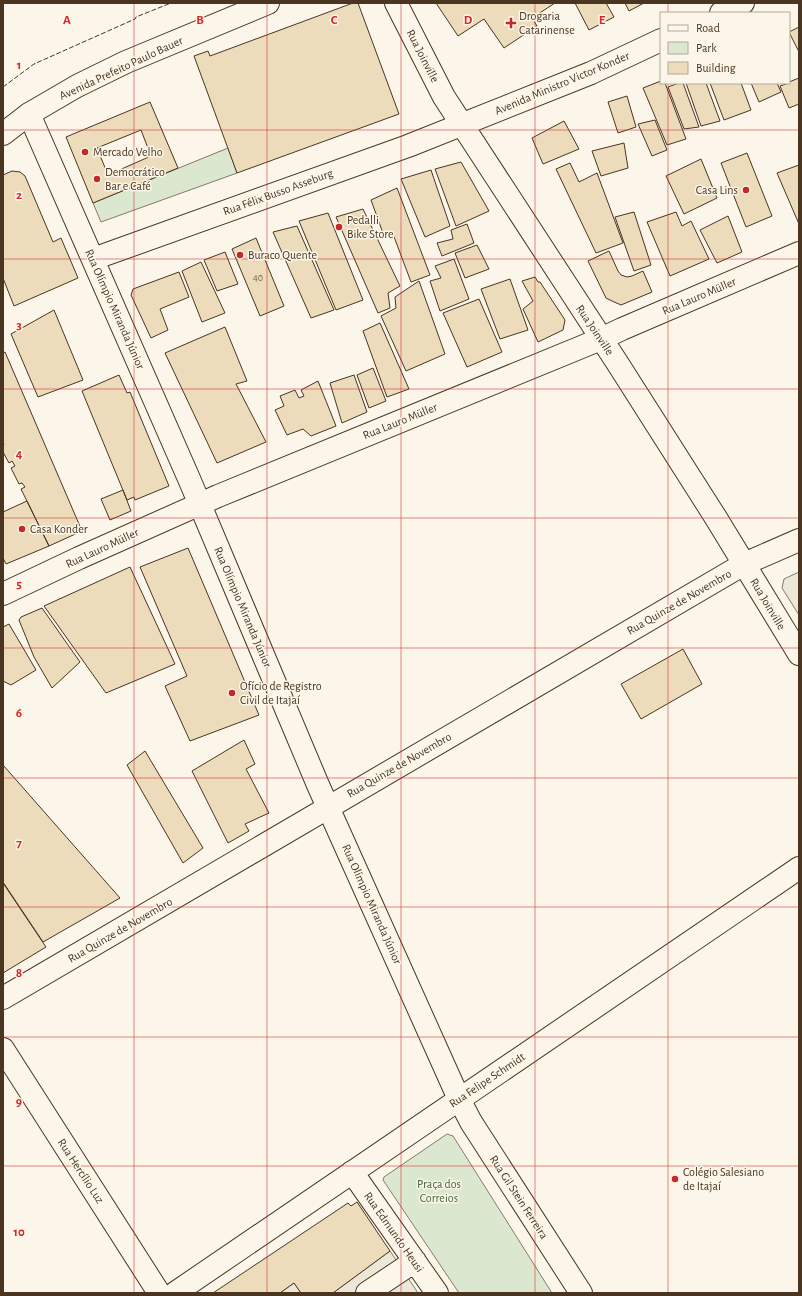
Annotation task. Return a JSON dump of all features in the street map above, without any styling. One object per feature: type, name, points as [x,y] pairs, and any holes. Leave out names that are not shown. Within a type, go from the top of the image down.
[{"type":"street","name":"Avenida Prefeito Paulo Bauer","points":[[3,134],[29,114],[77,86],[126,62],[268,3]]},
{"type":"street","name":"Rua Joinville","points":[[396,3],[444,97],[712,511],[799,654]]},
{"type":"street","points":[[723,12],[743,3]]},
{"type":"street","name":"Avenida Ministro Victor Konder","points":[[462,124],[591,73],[660,40]]},
{"type":"street","name":"Rua Olímpio Miranda Júnior","points":[[29,114],[200,504],[329,807],[459,1099]]},
{"type":"street","name":"Rua Félix Busso Asseburg","points":[[93,259],[408,146],[462,124]]},
{"type":"street","name":"Rua Lauro Müller","points":[[3,594],[200,504],[601,339],[799,254]]},
{"type":"street","name":"Rua Quinze de Novembro","points":[[3,998],[744,564],[799,540]]},
{"type":"street","name":"Rua Felipe Schmidt","points":[[175,1293],[799,868]]},
{"type":"street","name":"Rua Hercílio Luz","points":[[3,1049],[160,1293]]},
{"type":"street","name":"Rua Gil Stein Ferreira","points":[[459,1099],[471,1122],[582,1293]]},
{"type":"street","name":"Rua Edmundo Heusi","points":[[352,1172],[437,1293]]},
{"type":"street","points":[[367,1293],[415,1261]]},
{"type":"green space","points":[[228,148],[237,173],[101,222],[93,203]]},
{"type":"green space","name":"Praça dos Correios","points":[[447,1134],[453,1136],[552,1293],[459,1293],[383,1180],[384,1177]]},
{"type":"shaded area","points":[[799,572],[799,615],[782,588],[784,579]]},
{"type":"shaded area","points":[[390,1251],[418,1293],[333,1293]]},
{"type":"shaded area","points":[[294,1283],[301,1293],[280,1293]]},
{"type":"building","points":[[353,3],[358,3],[399,114],[237,173],[194,56],[208,51],[210,56]]},
{"type":"building","name":"Drogaria Catarinense","points":[[436,3],[555,3],[532,18],[537,26],[504,48],[484,19],[458,36]]},
{"type":"building","points":[[575,3],[606,3],[614,17],[589,30]]},
{"type":"building","points":[[625,3],[644,3],[629,11]]},
{"type":"building","points":[[799,27],[799,52],[790,34],[790,32]]},
{"type":"building","points":[[799,78],[799,104],[789,108],[780,86],[790,84],[790,82]]},
{"type":"building","points":[[660,81],[660,84],[665,84],[686,139],[667,145],[643,88]]},
{"type":"building","points":[[676,84],[683,84],[699,127],[684,129],[668,87]]},
{"type":"building","points":[[686,84],[706,84],[720,121],[701,126]]},
{"type":"building","points":[[710,84],[741,84],[751,110],[724,120]]},
{"type":"building","points":[[751,84],[777,84],[781,92],[759,102]]},
{"type":"building","points":[[627,96],[636,127],[618,133],[608,102]]},
{"type":"building","name":"Mercado Velho","points":[[150,102],[178,168],[93,203],[66,137]],"holes":[[[141,130],[151,156],[108,175],[97,148]]]},
{"type":"building","points":[[655,120],[667,150],[652,156],[638,124]]},
{"type":"building","points":[[564,121],[579,149],[543,164],[532,138]]},
{"type":"building","points":[[624,143],[628,168],[601,176],[592,151]]},
{"type":"building","name":"Casa Lins","points":[[747,153],[772,216],[746,227],[721,163]]},
{"type":"building","points":[[701,159],[717,198],[684,214],[666,176]]},
{"type":"building","points":[[461,162],[489,211],[456,226],[435,169]]},
{"type":"building","points":[[570,163],[579,182],[597,173],[623,243],[596,253],[556,169]]},
{"type":"building","points":[[799,165],[799,224],[777,173]]},
{"type":"building","points":[[431,170],[450,226],[425,237],[401,179]]},
{"type":"building","points":[[12,171],[20,172],[25,176],[53,242],[61,238],[78,278],[14,306],[3,278],[3,175]]},
{"type":"building","points":[[397,188],[430,275],[411,282],[393,234],[384,236],[371,200]]},
{"type":"building","points":[[363,209],[400,286],[388,293],[390,308],[378,313],[336,217]]},
{"type":"building","points":[[634,212],[651,265],[634,271],[615,217]]},
{"type":"building","points":[[676,212],[682,226],[691,221],[709,259],[670,276],[647,222]]},
{"type":"building","points":[[328,213],[363,300],[336,310],[299,221]]},
{"type":"building","points":[[728,216],[742,252],[717,263],[700,230]]},
{"type":"building","points":[[467,224],[474,243],[442,256],[437,243],[453,239],[451,230]]},
{"type":"building","points":[[297,226],[334,310],[311,318],[273,232]]},
{"type":"building","points":[[256,238],[284,306],[260,316],[232,249]]},
{"type":"building","points":[[477,245],[489,269],[465,278],[455,253]]},
{"type":"building","points":[[609,251],[621,275],[627,277],[643,271],[652,292],[621,305],[606,298],[588,261]]},
{"type":"building","points":[[225,252],[238,284],[217,291],[204,260]]},
{"type":"building","points":[[454,259],[469,299],[440,311],[430,281],[441,278],[435,266]]},
{"type":"building","points":[[201,262],[225,313],[202,322],[182,271]]},
{"type":"building","points":[[179,272],[189,297],[160,309],[168,330],[151,338],[131,295],[133,289]]},
{"type":"building","points":[[535,277],[538,282],[540,282],[565,320],[563,330],[538,342],[523,309],[533,301],[522,281]]},
{"type":"building","points":[[510,279],[528,330],[500,339],[481,289]]},
{"type":"building","points":[[419,281],[445,354],[406,371],[381,316],[396,308],[395,297]]},
{"type":"building","points":[[479,299],[502,352],[467,367],[443,313]]},
{"type":"building","points":[[54,310],[83,380],[38,397],[11,334]]},
{"type":"building","points":[[380,323],[409,389],[387,397],[363,331]]},
{"type":"building","points":[[225,327],[247,381],[236,384],[266,442],[217,463],[165,353]]},
{"type":"building","points":[[5,352],[82,531],[49,546],[21,489],[25,487],[22,483],[19,484],[11,468],[15,466],[12,461],[9,463],[3,452],[3,353]]},
{"type":"building","points":[[373,368],[386,401],[369,408],[357,375]]},
{"type":"building","points":[[119,375],[127,393],[130,392],[169,486],[135,500],[134,497],[127,500],[82,391]]},
{"type":"building","points":[[354,375],[367,412],[342,423],[330,383]]},
{"type":"building","points":[[318,381],[336,426],[311,436],[303,429],[287,435],[275,410],[284,406],[280,396],[295,390],[299,398],[304,396],[301,390]]},
{"type":"building","points":[[123,490],[131,511],[110,520],[101,499]]},
{"type":"building","name":"Casa Konder","points":[[27,501],[49,546],[6,564],[3,558],[3,512]]},
{"type":"building","points":[[188,548],[259,715],[190,741],[165,686],[187,676],[140,567]]},
{"type":"building","points":[[130,567],[175,664],[106,693],[44,606]]},
{"type":"building","points":[[42,608],[80,662],[52,688],[34,657],[19,620],[21,617]]},
{"type":"building","points":[[9,624],[36,670],[11,685],[3,681],[3,627]]},
{"type":"building","points":[[683,649],[702,684],[641,719],[621,684]]},
{"type":"building","points":[[244,740],[255,764],[246,769],[269,813],[245,824],[249,831],[228,843],[192,771]]},
{"type":"building","points":[[145,751],[203,848],[183,863],[127,765]]},
{"type":"building","points":[[3,765],[120,898],[43,942],[3,882]]},
{"type":"building","points":[[3,883],[46,947],[3,973]]},
{"type":"building","points":[[357,1202],[390,1251],[333,1293],[301,1293],[294,1283],[280,1293],[213,1293],[348,1203],[351,1206]]},
{"type":"fence","points":[[3,87],[34,64],[135,19],[136,17],[171,3]]},
{"type":"place","name":"Drogaria Catarinense","points":[[511,23]]},
{"type":"place","name":"Mercado Velho","points":[[85,152]]},
{"type":"place","name":"Democrático Bar e Café","points":[[97,179]]},
{"type":"place","name":"Casa Lins","points":[[746,190]]},
{"type":"place","name":"Pedalli Bike Store","points":[[339,227]]},
{"type":"place","name":"Buraco Quente","points":[[240,255]]},
{"type":"place","name":"Casa Konder","points":[[22,529]]},
{"type":"place","name":"Ofício de Registro Civil de Itajaí","points":[[232,693]]},
{"type":"place","name":"Colégio Salesiano de Itajaí","points":[[675,1179]]}]
